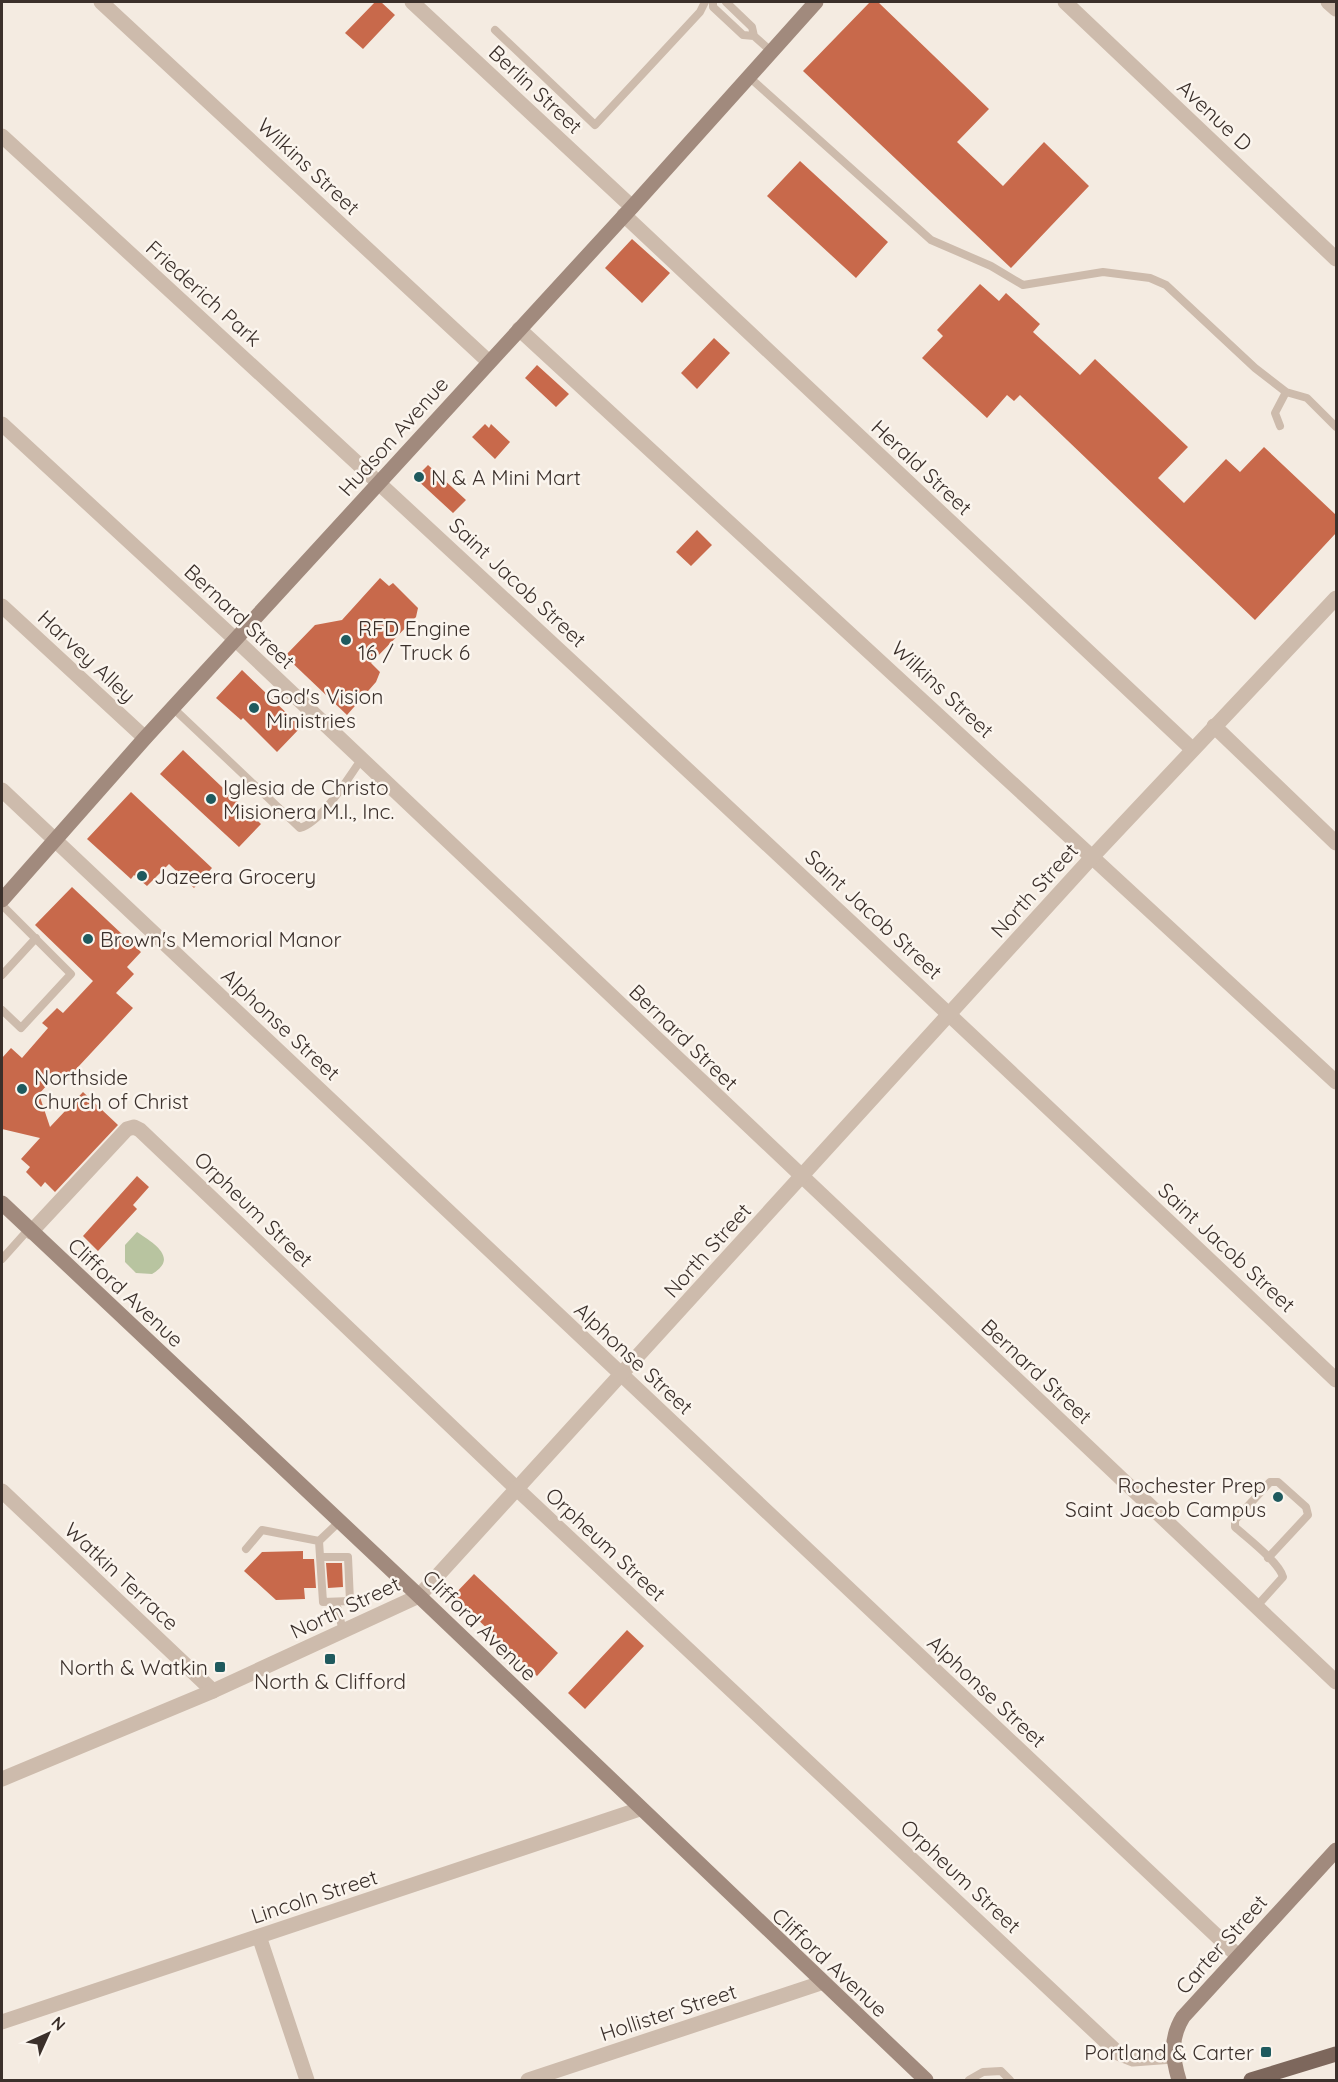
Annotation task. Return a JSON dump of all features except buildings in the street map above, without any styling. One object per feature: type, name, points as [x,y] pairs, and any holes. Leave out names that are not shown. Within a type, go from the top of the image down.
[{"type":"main road","name":"Hudson Avenue","points":[[2,900],[145,738],[628,211],[816,2]]},
{"type":"main road","name":"Clifford Avenue","points":[[2,1203],[29,1231],[340,1521],[821,1983],[926,2080]]},
{"type":"main road","name":"Carter Street","points":[[1179,2080],[1173,2056],[1173,2039],[1183,2017],[1336,1850]]},
{"type":"main road","points":[[1251,2080],[1336,2054]]},
{"type":"street","name":"Wilkins Street","points":[[101,2],[489,362]]},
{"type":"street","name":"Berlin Street","points":[[412,2],[628,211]]},
{"type":"street","name":"Avenue D","points":[[1065,2],[1336,259]]},
{"type":"street","points":[[1328,2],[1336,9]]},
{"type":"street","name":"Friederich Park","points":[[2,136],[379,482]]},
{"type":"street","name":"Herald Street","points":[[628,211],[1192,749]]},
{"type":"street","name":"Wilkins Street","points":[[519,329],[1094,855],[1336,1082]]},
{"type":"street","name":"Bernard Street","points":[[2,423],[236,640],[801,1178],[1336,1682]]},
{"type":"street","name":"Saint Jacob Street","points":[[379,482],[950,1013],[1336,1380]]},
{"type":"street","name":"North Street","points":[[2,1779],[213,1691],[419,1596],[622,1376],[1094,855],[1336,598]]},
{"type":"street","name":"Harvey Alley","points":[[2,606],[145,738]]},
{"type":"street","points":[[1214,726],[1336,843]]},
{"type":"street","name":"Alphonse Street","points":[[2,790],[1238,1956]]},
{"type":"street","name":"Orpheum Street","points":[[29,1231],[128,1129],[134,1127],[140,1130],[1118,2053],[1133,2059],[1173,2056]]},
{"type":"street","name":"Watkin Terrace","points":[[2,1491],[213,1691]]},
{"type":"street","name":"Lincoln Street","points":[[2,2022],[640,1809]]},
{"type":"street","points":[[259,1936],[307,2080]]},
{"type":"street","name":"Hollister Street","points":[[528,2080],[821,1983]]},
{"type":"lane","points":[[495,30],[595,125],[699,12],[705,2]]},
{"type":"lane","points":[[713,2],[713,7],[743,35],[754,36]]},
{"type":"lane","points":[[726,2],[752,27],[754,36],[772,52]]},
{"type":"lane","points":[[749,77],[931,240],[991,266],[1023,285],[1102,272],[1150,278],[1166,285],[1255,368],[1286,393],[1307,398],[1336,427]]},
{"type":"lane","points":[[1280,426],[1275,413],[1286,393]]},
{"type":"lane","points":[[173,708],[300,828],[308,826],[323,810],[361,760]]},
{"type":"lane","points":[[2,905],[71,974],[21,1028],[2,1010]]},
{"type":"lane","points":[[2,975],[36,938]]},
{"type":"lane","points":[[2,1259],[29,1231]]},
{"type":"lane","points":[[1257,1606],[1283,1577],[1281,1570],[1268,1558],[1235,1527],[1235,1520],[1270,1482],[1278,1482],[1306,1507],[1308,1515],[1268,1558]]},
{"type":"lane","points":[[319,1541],[340,1521]]},
{"type":"lane","points":[[246,1549],[262,1530],[319,1541]]},
{"type":"lane","points":[[319,1541],[323,1602],[350,1601],[348,1557],[321,1557]]},
{"type":"lane","points":[[336,1602],[344,1631]]},
{"type":"lane","points":[[969,2080],[983,2072],[1001,2071],[1010,2080]]},
{"type":"green space","points":[[137,1232],[156,1245],[164,1256],[164,1262],[160,1268],[152,1274],[136,1273],[125,1262],[125,1245]]},
{"type":"place","name":"N & A Mini Mart","points":[[419,477]]},
{"type":"place","name":"RFD Engine 16 / Truck 6","points":[[346,640]]},
{"type":"place","name":"God's Vision Ministries","points":[[254,708]]},
{"type":"place","name":"Iglesia de Christo Misionera M.I., Inc.","points":[[211,799]]},
{"type":"place","name":"Jazeera Grocery","points":[[142,876]]},
{"type":"place","name":"Brown's Memorial Manor","points":[[88,939]]},
{"type":"place","name":"Northside Church of Christ","points":[[22,1089]]},
{"type":"place","name":"Rochester Prep Saint Jacob Campus","points":[[1278,1497]]},
{"type":"place","name":"North & Clifford","points":[[330,1659]]},
{"type":"place","name":"North & Watkin","points":[[220,1667]]},
{"type":"place","name":"Portland & Carter","points":[[1266,2052]]}]
